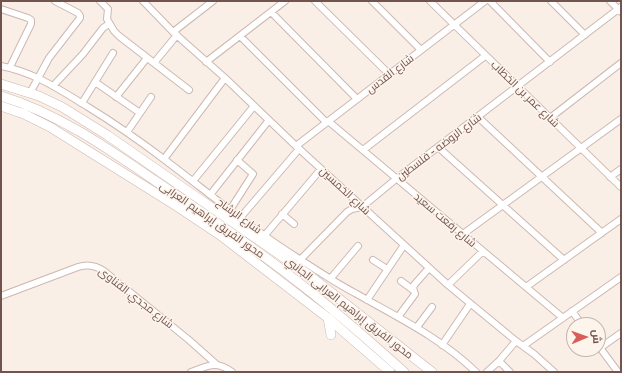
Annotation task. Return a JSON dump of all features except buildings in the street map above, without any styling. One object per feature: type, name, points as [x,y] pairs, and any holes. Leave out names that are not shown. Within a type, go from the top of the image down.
[{"type":"main road","name":"محور الفريق إبراهيم العرابى الجانبي","points":[[1,84],[30,93],[62,107],[127,148],[308,275],[432,372]]},
{"type":"main road","name":"محور الفريق إبراهيم العرابى","points":[[1,96],[40,110],[64,123],[126,161],[213,219],[311,292],[404,372]]},
{"type":"main road","name":"محور الفريق إبراهيم العرابى","points":[[1,106],[24,114],[50,126],[220,234],[328,318],[390,372]]},
{"type":"main road","points":[[328,318],[331,335]]},
{"type":"street","points":[[30,93],[56,49],[80,18],[78,13],[55,1]]},
{"type":"street","points":[[100,1],[108,9],[107,17],[109,24],[119,36],[189,90]]},
{"type":"street","name":"شارع الخمسين","points":[[143,1],[297,148],[404,246],[470,304],[554,372]]},
{"type":"street","points":[[154,64],[175,33],[205,3],[213,1]]},
{"type":"street","points":[[206,62],[285,1]]},
{"type":"street","points":[[315,1],[389,74]]},
{"type":"street","points":[[372,1],[421,50]]},
{"type":"street","name":"شارع عمر بن الخطاب","points":[[430,1],[621,187]]},
{"type":"street","name":"شارع القدس","points":[[240,218],[297,148],[327,121],[485,1]]},
{"type":"street","points":[[490,1],[550,62]]},
{"type":"street","points":[[550,1],[585,36]]},
{"type":"street","points":[[610,1],[620,10]]},
{"type":"street","points":[[1,9],[31,20],[31,24],[10,67]]},
{"type":"street","name":"شارع الروضه - فلسطين","points":[[300,260],[352,208],[362,207],[396,179],[620,10]]},
{"type":"street","points":[[270,12],[358,98]]},
{"type":"street","points":[[54,86],[83,54],[103,28],[109,24]]},
{"type":"street","name":"شارع رفعت سعيد","points":[[240,36],[327,121],[563,318]]},
{"type":"street","points":[[82,103],[113,53]]},
{"type":"street","points":[[363,150],[485,56]]},
{"type":"street","points":[[116,97],[148,58]]},
{"type":"street","points":[[550,118],[621,63]]},
{"type":"street","name":"شارع الرشاح","points":[[1,66],[10,67],[39,78],[82,103],[164,158],[240,218],[300,260],[367,300],[417,327],[459,357],[476,372]]},
{"type":"street","points":[[164,158],[225,78]]},
{"type":"street","points":[[95,82],[140,113]]},
{"type":"street","points":[[127,132],[151,97]]},
{"type":"street","points":[[193,181],[254,106]]},
{"type":"street","points":[[478,117],[602,233]]},
{"type":"street","points":[[463,234],[621,119]]},
{"type":"street","points":[[210,195],[269,120]]},
{"type":"street","points":[[438,147],[564,260]]},
{"type":"street","points":[[230,210],[253,174],[237,160]]},
{"type":"street","points":[[264,235],[321,169]]},
{"type":"street","points":[[610,177],[621,169]]},
{"type":"street","points":[[282,214],[294,224]]},
{"type":"street","points":[[526,287],[621,219]]},
{"type":"street","points":[[331,278],[358,246]]},
{"type":"street","points":[[367,300],[404,246]]},
{"type":"street","points":[[448,285],[483,251]]},
{"type":"street","points":[[374,260],[388,269]]},
{"type":"street","name":"شارع مجدي القناوى","points":[[1,296],[78,267],[86,265],[96,266],[104,270],[216,364],[225,367],[232,372]]},
{"type":"street","points":[[398,317],[415,294],[413,290],[414,286],[429,268]]},
{"type":"street","points":[[523,346],[621,277]]},
{"type":"street","points":[[401,281],[413,290]]},
{"type":"street","points":[[442,345],[470,304]]},
{"type":"street","points":[[417,327],[432,307]]},
{"type":"street","points":[[572,311],[576,317]]},
{"type":"street","points":[[606,343],[621,333]]},
{"type":"street","points":[[487,372],[499,361],[516,341]]},
{"type":"street","points":[[606,356],[618,372]]},
{"type":"street","points":[[499,361],[510,372]]},
{"type":"street","points":[[191,372],[216,364]]}]
